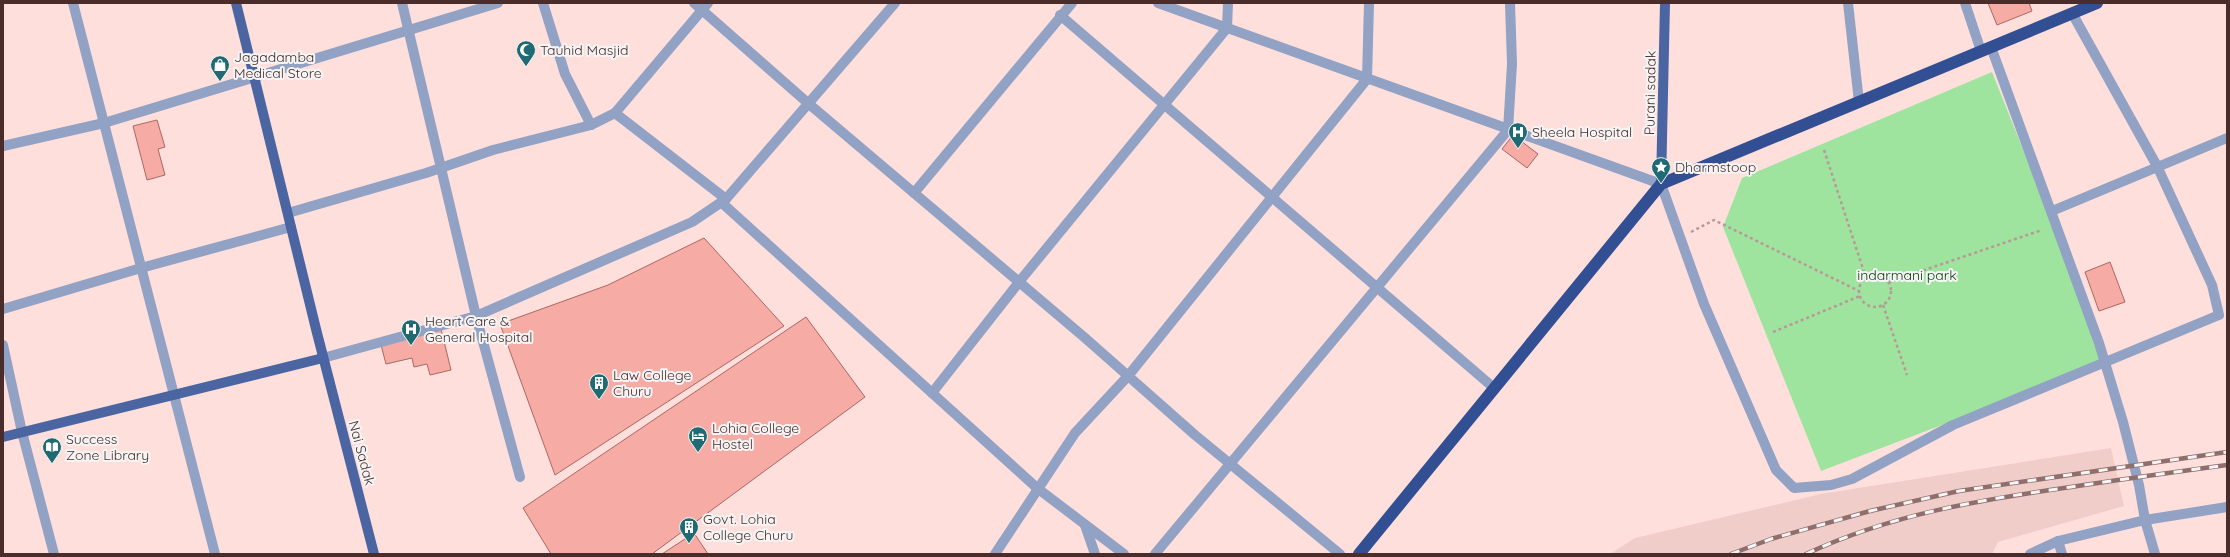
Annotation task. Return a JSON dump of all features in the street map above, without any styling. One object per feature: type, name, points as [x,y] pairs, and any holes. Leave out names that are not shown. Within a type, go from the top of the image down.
[{"type":"highway","points":[[1359,554],[1661,184],[2097,3]]},
{"type":"main road","name":"Nai Sadak","points":[[236,3],[323,358],[374,554]]},
{"type":"main road","name":"Purani sadak","points":[[1661,184],[1665,3]]},
{"type":"main road","points":[[3,437],[323,358]]},
{"type":"street","points":[[73,3],[173,396],[215,554]]},
{"type":"street","points":[[402,3],[476,316],[520,477]]},
{"type":"street","points":[[3,146],[104,122],[255,78],[498,3]]},
{"type":"street","points":[[543,3],[565,74],[591,125]]},
{"type":"street","points":[[323,358],[476,316],[692,222],[724,200],[809,104],[895,3]]},
{"type":"street","points":[[914,193],[1072,3]]},
{"type":"street","points":[[1158,3],[1661,184],[1704,304],[1776,470],[1794,488],[1830,485],[1852,479],[1953,425],[2219,315],[2212,285],[2157,166],[2072,13]]},
{"type":"street","points":[[932,393],[1019,282],[1227,28],[1228,3]]},
{"type":"street","points":[[995,554],[1074,433],[1128,376],[1367,79],[1369,3]]},
{"type":"street","points":[[1155,554],[1229,463],[1508,130],[1512,64],[1510,3]]},
{"type":"street","points":[[1848,3],[1859,102]]},
{"type":"street","points":[[1965,3],[1986,49],[2052,211],[2105,362],[2123,422],[2139,485],[2145,520],[2156,554]]},
{"type":"street","points":[[288,213],[442,167],[493,150],[591,125],[615,113],[701,5],[809,104],[1229,463],[1340,554]]},
{"type":"street","points":[[1060,16],[1494,388]]},
{"type":"street","points":[[615,113],[724,200],[1037,488],[1124,554]]},
{"type":"street","points":[[2052,211],[2227,138]]},
{"type":"street","points":[[3,309],[141,268],[291,227]]},
{"type":"street","points":[[3,345],[22,432],[54,554]]},
{"type":"street","points":[[2030,554],[2058,540],[2145,520],[2227,508]]},
{"type":"street","points":[[1085,525],[1095,554]]},
{"type":"street","points":[[2058,540],[2062,554]]},
{"type":"path","points":[[1824,150],[1866,278]]},
{"type":"path","points":[[1680,238],[1714,220],[1859,291]]},
{"type":"path","points":[[1889,282],[2042,230]]},
{"type":"path","points":[[1876,275],[1885,278],[1889,282],[1892,292],[1890,297],[1883,305],[1872,307],[1863,301],[1859,291],[1866,278],[1876,275]]},
{"type":"path","points":[[1773,332],[1860,296]]},
{"type":"path","points":[[1883,305],[1907,375]]},
{"type":"shaded area","points":[[2111,448],[2124,506],[1998,542],[1992,554],[1610,554],[1635,538],[1821,494]]},
{"type":"green space","name":"indarmani park","points":[[1992,72],[2108,362],[1821,471],[1723,227],[1742,178]]},
{"type":"building","points":[[1988,3],[2029,3],[2032,11],[1997,25]]},
{"type":"building","points":[[157,120],[165,147],[158,149],[165,175],[147,180],[133,126]]},
{"type":"building","points":[[1513,135],[1538,154],[1527,168],[1502,149]]},
{"type":"building","name":"Law College Churu","points":[[704,238],[784,326],[555,475],[500,324],[608,285]]},
{"type":"building","points":[[2110,262],[2125,302],[2099,311],[2085,272]]},
{"type":"building","name":"Lohia College Hostel","points":[[806,317],[865,397],[652,554],[551,554],[523,508]]},
{"type":"building","points":[[441,329],[451,370],[430,375],[427,364],[414,367],[412,358],[386,364],[381,345]]},
{"type":"building","name":"Govt. Lohia College Churu","points":[[694,533],[708,554],[662,554]]},
{"type":"railway","points":[[1731,554],[1771,539],[1870,511],[1959,491],[2227,452]]},
{"type":"railway","points":[[1806,554],[1871,528],[1936,510],[1969,503],[2130,478],[2227,465]]},
{"type":"place","name":"Tauhid Masjid","points":[[526,67]]},
{"type":"place","name":"Jagadamba Medical Store","points":[[220,82]]},
{"type":"place","name":"Sheela Hospital","points":[[1518,149]]},
{"type":"place","name":"Dharmstoop","points":[[1661,184]]},
{"type":"place","name":"Heart Care & General Hospital","points":[[411,346]]},
{"type":"place","name":"Law College Churu","points":[[599,400]]},
{"type":"place","name":"Lohia College Hostel","points":[[698,453]]},
{"type":"place","name":"Success Zone Library","points":[[52,464]]},
{"type":"place","name":"Govt. Lohia College Churu","points":[[689,544]]}]
